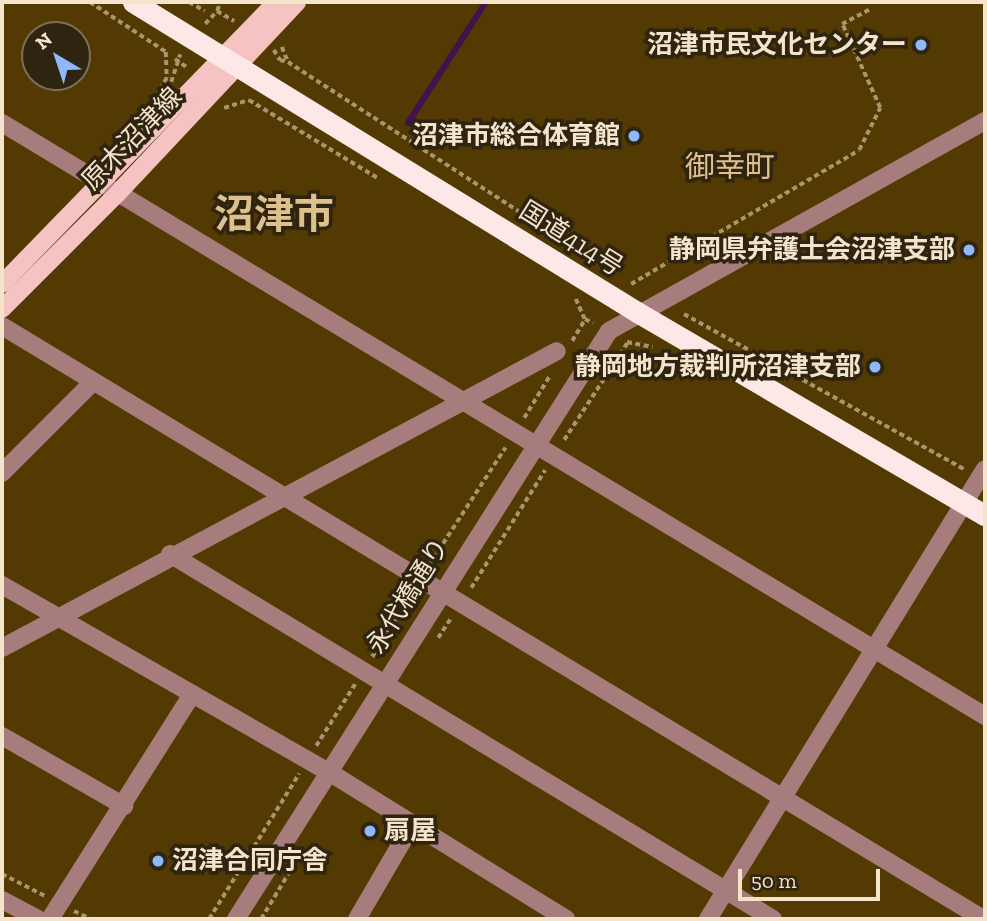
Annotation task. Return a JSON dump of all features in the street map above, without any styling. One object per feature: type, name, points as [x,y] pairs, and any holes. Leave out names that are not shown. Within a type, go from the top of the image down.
[{"type":"highway","name":"国道414号","points":[[133,2],[637,312],[985,515]]},
{"type":"main road","name":"原木沼津線","points":[[2,309],[117,194],[230,60],[275,2]]},
{"type":"main road","name":"原木沼津線","points":[[2,284],[98,183],[230,60],[297,2]]},
{"type":"street","name":"永代橋通り","points":[[236,919],[440,591],[538,445],[609,331],[637,312],[985,121]]},
{"type":"street","points":[[2,123],[985,716]]},
{"type":"street","points":[[2,327],[983,919]]},
{"type":"street","points":[[2,648],[57,615],[282,494],[557,351]]},
{"type":"street","points":[[2,473],[92,383]]},
{"type":"street","points":[[708,919],[963,501],[983,473]]},
{"type":"street","points":[[170,554],[773,919]]},
{"type":"street","points":[[2,585],[329,772],[566,919]]},
{"type":"street","points":[[50,919],[124,806],[192,694]]},
{"type":"street","points":[[2,736],[124,806]]},
{"type":"street","points":[[357,919],[412,825]]},
{"type":"street","points":[[7,909],[38,919]]},
{"type":"path","points":[[90,2],[166,52],[167,78],[154,101]]},
{"type":"path","points":[[189,2],[196,3],[205,11]]},
{"type":"path","points":[[217,10],[220,2]]},
{"type":"path","points":[[631,284],[859,150],[880,108],[842,24],[870,9]]},
{"type":"path","points":[[272,46],[280,60],[288,62],[631,284],[983,473]]},
{"type":"path","points":[[282,47],[288,62]]},
{"type":"path","points":[[165,90],[171,84],[175,59]]},
{"type":"path","points":[[248,100],[390,185]]},
{"type":"path","points":[[566,293],[578,300],[585,319],[628,342],[650,344],[662,351]]},
{"type":"path","points":[[209,919],[272,817]]},
{"type":"path","points":[[261,919],[295,864]]},
{"type":"waterway","points":[[408,123],[486,2]]},
{"type":"place","name":"沼津市民文化センター","points":[[921,45]]},
{"type":"place","name":"沼津市総合体育館","points":[[634,136]]},
{"type":"place","name":"静岡県弁護士会沼津支部","points":[[969,250]]},
{"type":"place","name":"静岡地方裁判所沼津支部","points":[[875,367]]},
{"type":"place","name":"扇屋","points":[[370,831]]},
{"type":"place","name":"沼津合同庁舎","points":[[158,861]]},
{"type":"district","name":"御幸町","points":[[730,167]]},
{"type":"district","name":"沼津市","points":[[274,214]]}]
